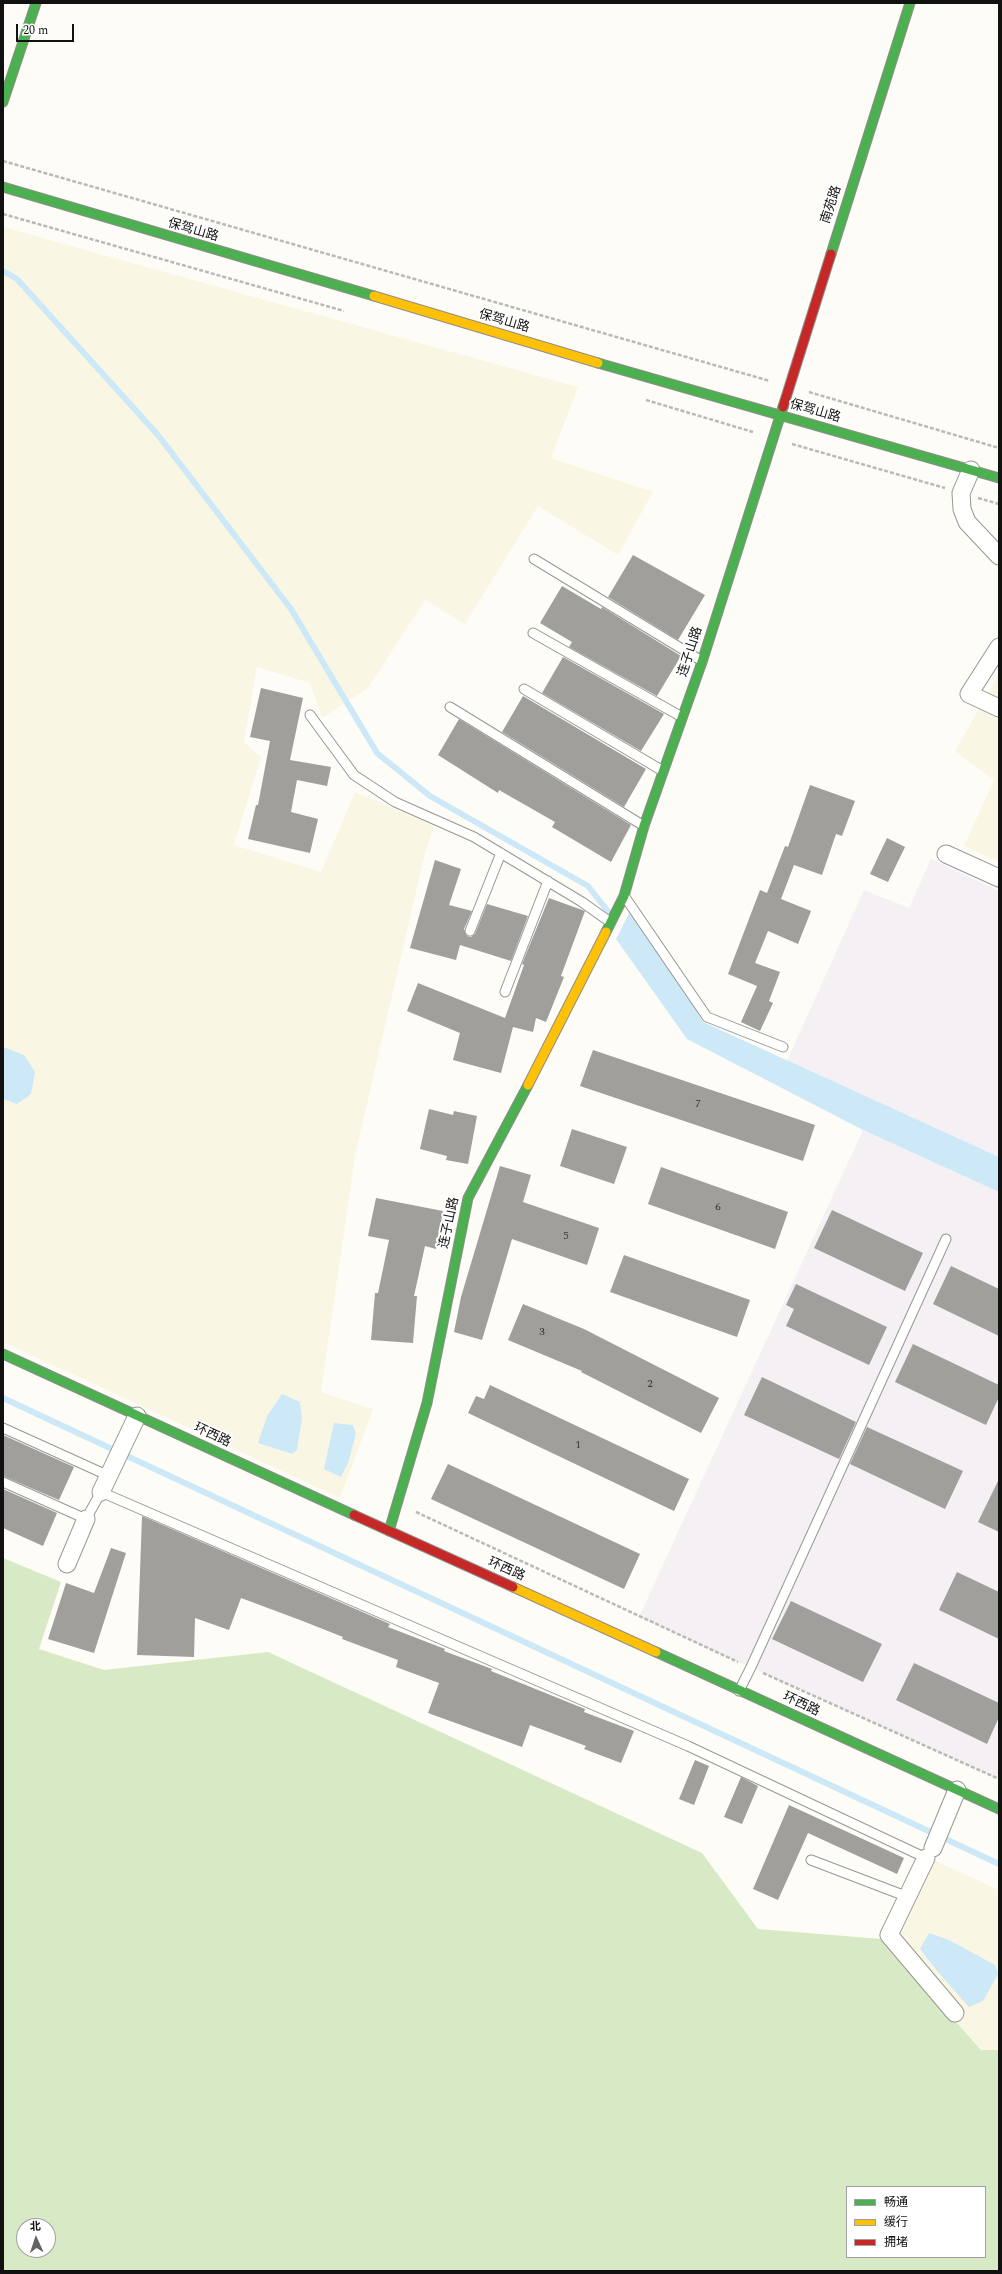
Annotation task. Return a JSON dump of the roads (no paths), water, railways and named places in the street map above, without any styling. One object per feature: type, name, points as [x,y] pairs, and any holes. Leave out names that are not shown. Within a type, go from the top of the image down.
[{"type":"street","points":[[3,102],[36,3]]},
{"type":"street","name":"南苑路","points":[[779,415],[910,3]]},
{"type":"street","name":"保驾山路","points":[[3,187],[66,207],[999,478]]},
{"type":"street","name":"连子山路","points":[[389,1531],[427,1403],[468,1198],[513,1114],[624,896],[644,826],[702,662],[779,415]]},
{"type":"street","points":[[971,470],[961,493],[962,509],[967,522],[999,556]]},
{"type":"street","points":[[999,647],[969,694],[999,708]]},
{"type":"street","points":[[946,854],[999,878]]},
{"type":"street","name":"环西路","points":[[3,1354],[999,1809]]},
{"type":"street","points":[[101,1492],[137,1416]]},
{"type":"street","points":[[67,1564],[86,1519]]},
{"type":"street","points":[[955,2013],[889,1935],[930,1853],[957,1790]]},
{"type":"lane","points":[[534,559],[702,662]]},
{"type":"lane","points":[[532,633],[682,717]]},
{"type":"lane","points":[[524,689],[663,771]]},
{"type":"lane","points":[[450,707],[644,826]]},
{"type":"lane","points":[[310,715],[354,775],[395,802],[474,837],[582,902],[610,922]]},
{"type":"lane","points":[[470,931],[501,853]]},
{"type":"lane","points":[[505,992],[548,881]]},
{"type":"lane","points":[[624,896],[707,1017],[784,1048]]},
{"type":"lane","points":[[739,1690],[751,1668],[946,1239]]},
{"type":"lane","points":[[3,1428],[111,1471]]},
{"type":"lane","points":[[3,1482],[86,1519],[101,1492],[688,1746],[930,1853]]},
{"type":"lane","points":[[811,1860],[908,1897]]},
{"type":"water","points":[[633,906],[703,1022],[999,1157],[999,1192],[863,1130],[687,1039],[616,939]]},
{"type":"water","points":[[3,1047],[24,1055],[35,1072],[31,1094],[17,1104],[3,1099]]},
{"type":"water","points":[[282,1394],[300,1402],[302,1419],[297,1450],[292,1454],[258,1443],[267,1416]]},
{"type":"water","points":[[334,1423],[353,1425],[356,1434],[348,1463],[341,1477],[324,1469]]},
{"type":"water","points":[[929,1933],[949,1940],[995,1965],[998,1974],[983,2001],[969,2007],[938,1972],[920,1949]]},
{"type":"waterway","points":[[3,271],[17,279],[158,435],[291,609],[377,753],[430,796],[588,886],[610,914]]},
{"type":"waterway","points":[[3,1398],[999,1864]]}]
